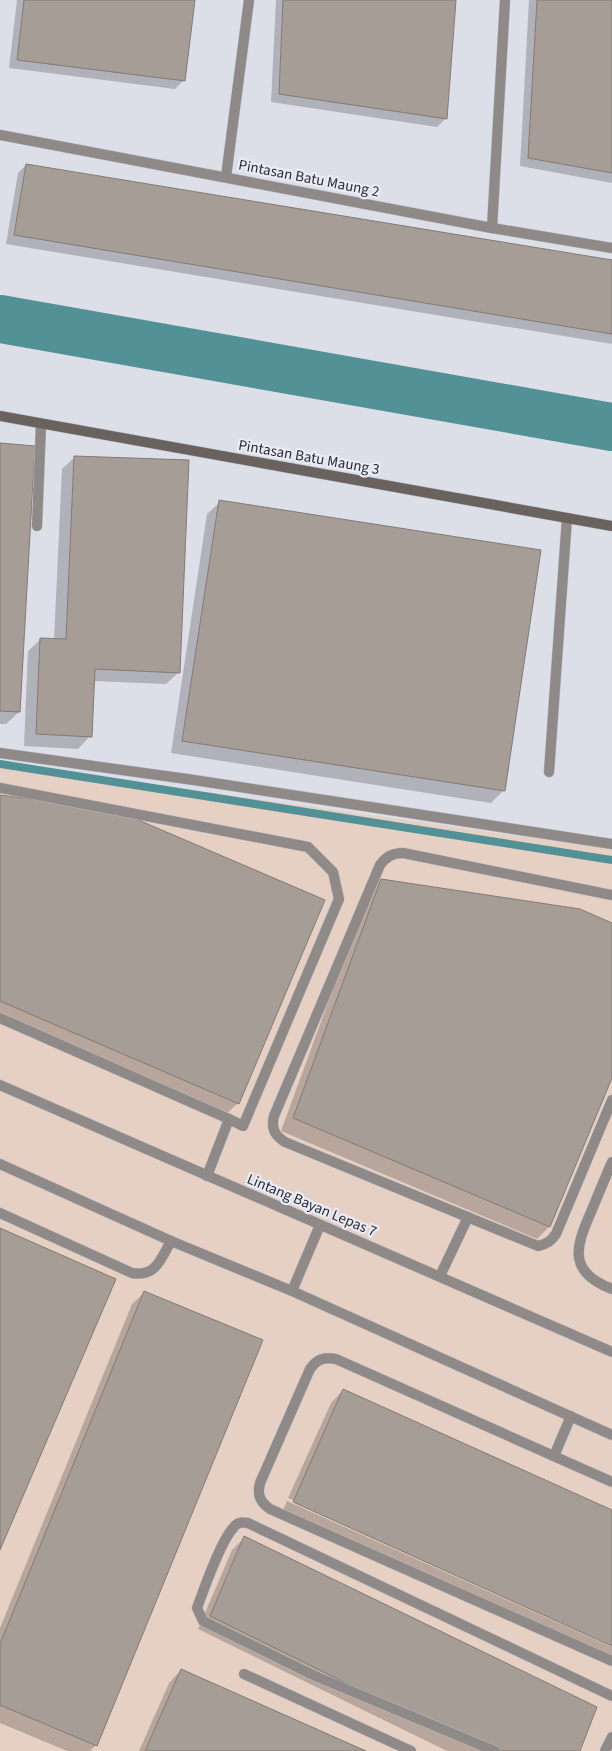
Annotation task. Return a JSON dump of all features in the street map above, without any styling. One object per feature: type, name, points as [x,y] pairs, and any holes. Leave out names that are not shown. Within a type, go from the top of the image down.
[{"type":"street","points":[[226,177],[249,0]]},
{"type":"street","points":[[492,228],[504,0]]},
{"type":"street","name":"Pintasan Batu Maung 2","points":[[0,136],[492,228],[612,248]]},
{"type":"street","name":"Pintasan Batu Maung 3","points":[[0,416],[612,526]]},
{"type":"street","points":[[37,526],[41,424]]},
{"type":"street","points":[[549,772],[567,518]]},
{"type":"street","points":[[0,753],[194,780],[612,844]]},
{"type":"street","points":[[0,788],[308,847],[333,872],[339,899],[243,1126],[0,1018]]},
{"type":"street","points":[[612,895],[403,853],[390,855],[380,865],[274,1116],[273,1131],[284,1142],[538,1246],[552,1240],[612,1100]]},
{"type":"street","name":"Lintang Bayan Lepas 7","points":[[0,1085],[612,1352]]},
{"type":"street","points":[[207,1176],[229,1119]]},
{"type":"street","points":[[612,1162],[581,1234],[578,1249],[580,1264],[589,1277],[601,1285],[612,1289]]},
{"type":"street","points":[[0,1164],[171,1241],[292,1291],[612,1434]]},
{"type":"street","points":[[0,1213],[132,1273],[141,1275],[156,1268],[171,1241]]},
{"type":"street","points":[[440,1276],[468,1217]]},
{"type":"street","points":[[292,1291],[320,1225]]},
{"type":"street","points":[[612,1482],[336,1359],[328,1358],[320,1359],[310,1370],[258,1490],[264,1505],[270,1509],[612,1661]]},
{"type":"street","points":[[554,1456],[571,1416]]},
{"type":"street","points":[[495,1751],[314,1675],[203,1621],[196,1608],[226,1537],[234,1526],[240,1522],[248,1523],[612,1696]]},
{"type":"street","points":[[244,1674],[411,1751]]},
{"type":"street","points":[[606,1751],[612,1737]]},
{"type":"shaded area","points":[[0,763],[612,849],[612,1751],[0,1751]]},
{"type":"building","points":[[24,0],[195,0],[185,81],[17,60]]},
{"type":"building","points":[[283,0],[456,0],[447,119],[279,94]]},
{"type":"building","points":[[537,0],[612,0],[612,173],[528,158]]},
{"type":"building","points":[[26,164],[612,260],[612,334],[14,235]]},
{"type":"building","points":[[0,443],[35,446],[20,712],[0,711]]},
{"type":"building","points":[[74,456],[189,460],[180,673],[95,669],[92,737],[36,734],[40,638],[66,639]]},
{"type":"building","points":[[219,500],[541,550],[505,791],[182,741]]},
{"type":"building","points":[[0,795],[115,810],[325,900],[239,1104],[0,1001]]},
{"type":"building","points":[[381,879],[580,909],[612,923],[612,1078],[550,1227],[293,1118]]},
{"type":"building","points":[[0,1228],[116,1279],[0,1550]]},
{"type":"building","points":[[144,1291],[263,1340],[97,1746],[0,1705],[0,1644]]},
{"type":"building","points":[[343,1389],[612,1510],[612,1646],[293,1502]]},
{"type":"building","points":[[244,1536],[597,1707],[580,1751],[484,1751],[210,1616]]},
{"type":"building","points":[[181,1669],[366,1751],[145,1751]]},
{"type":"waterway","points":[[0,319],[612,427]]},
{"type":"waterway","points":[[0,764],[612,860]]}]
